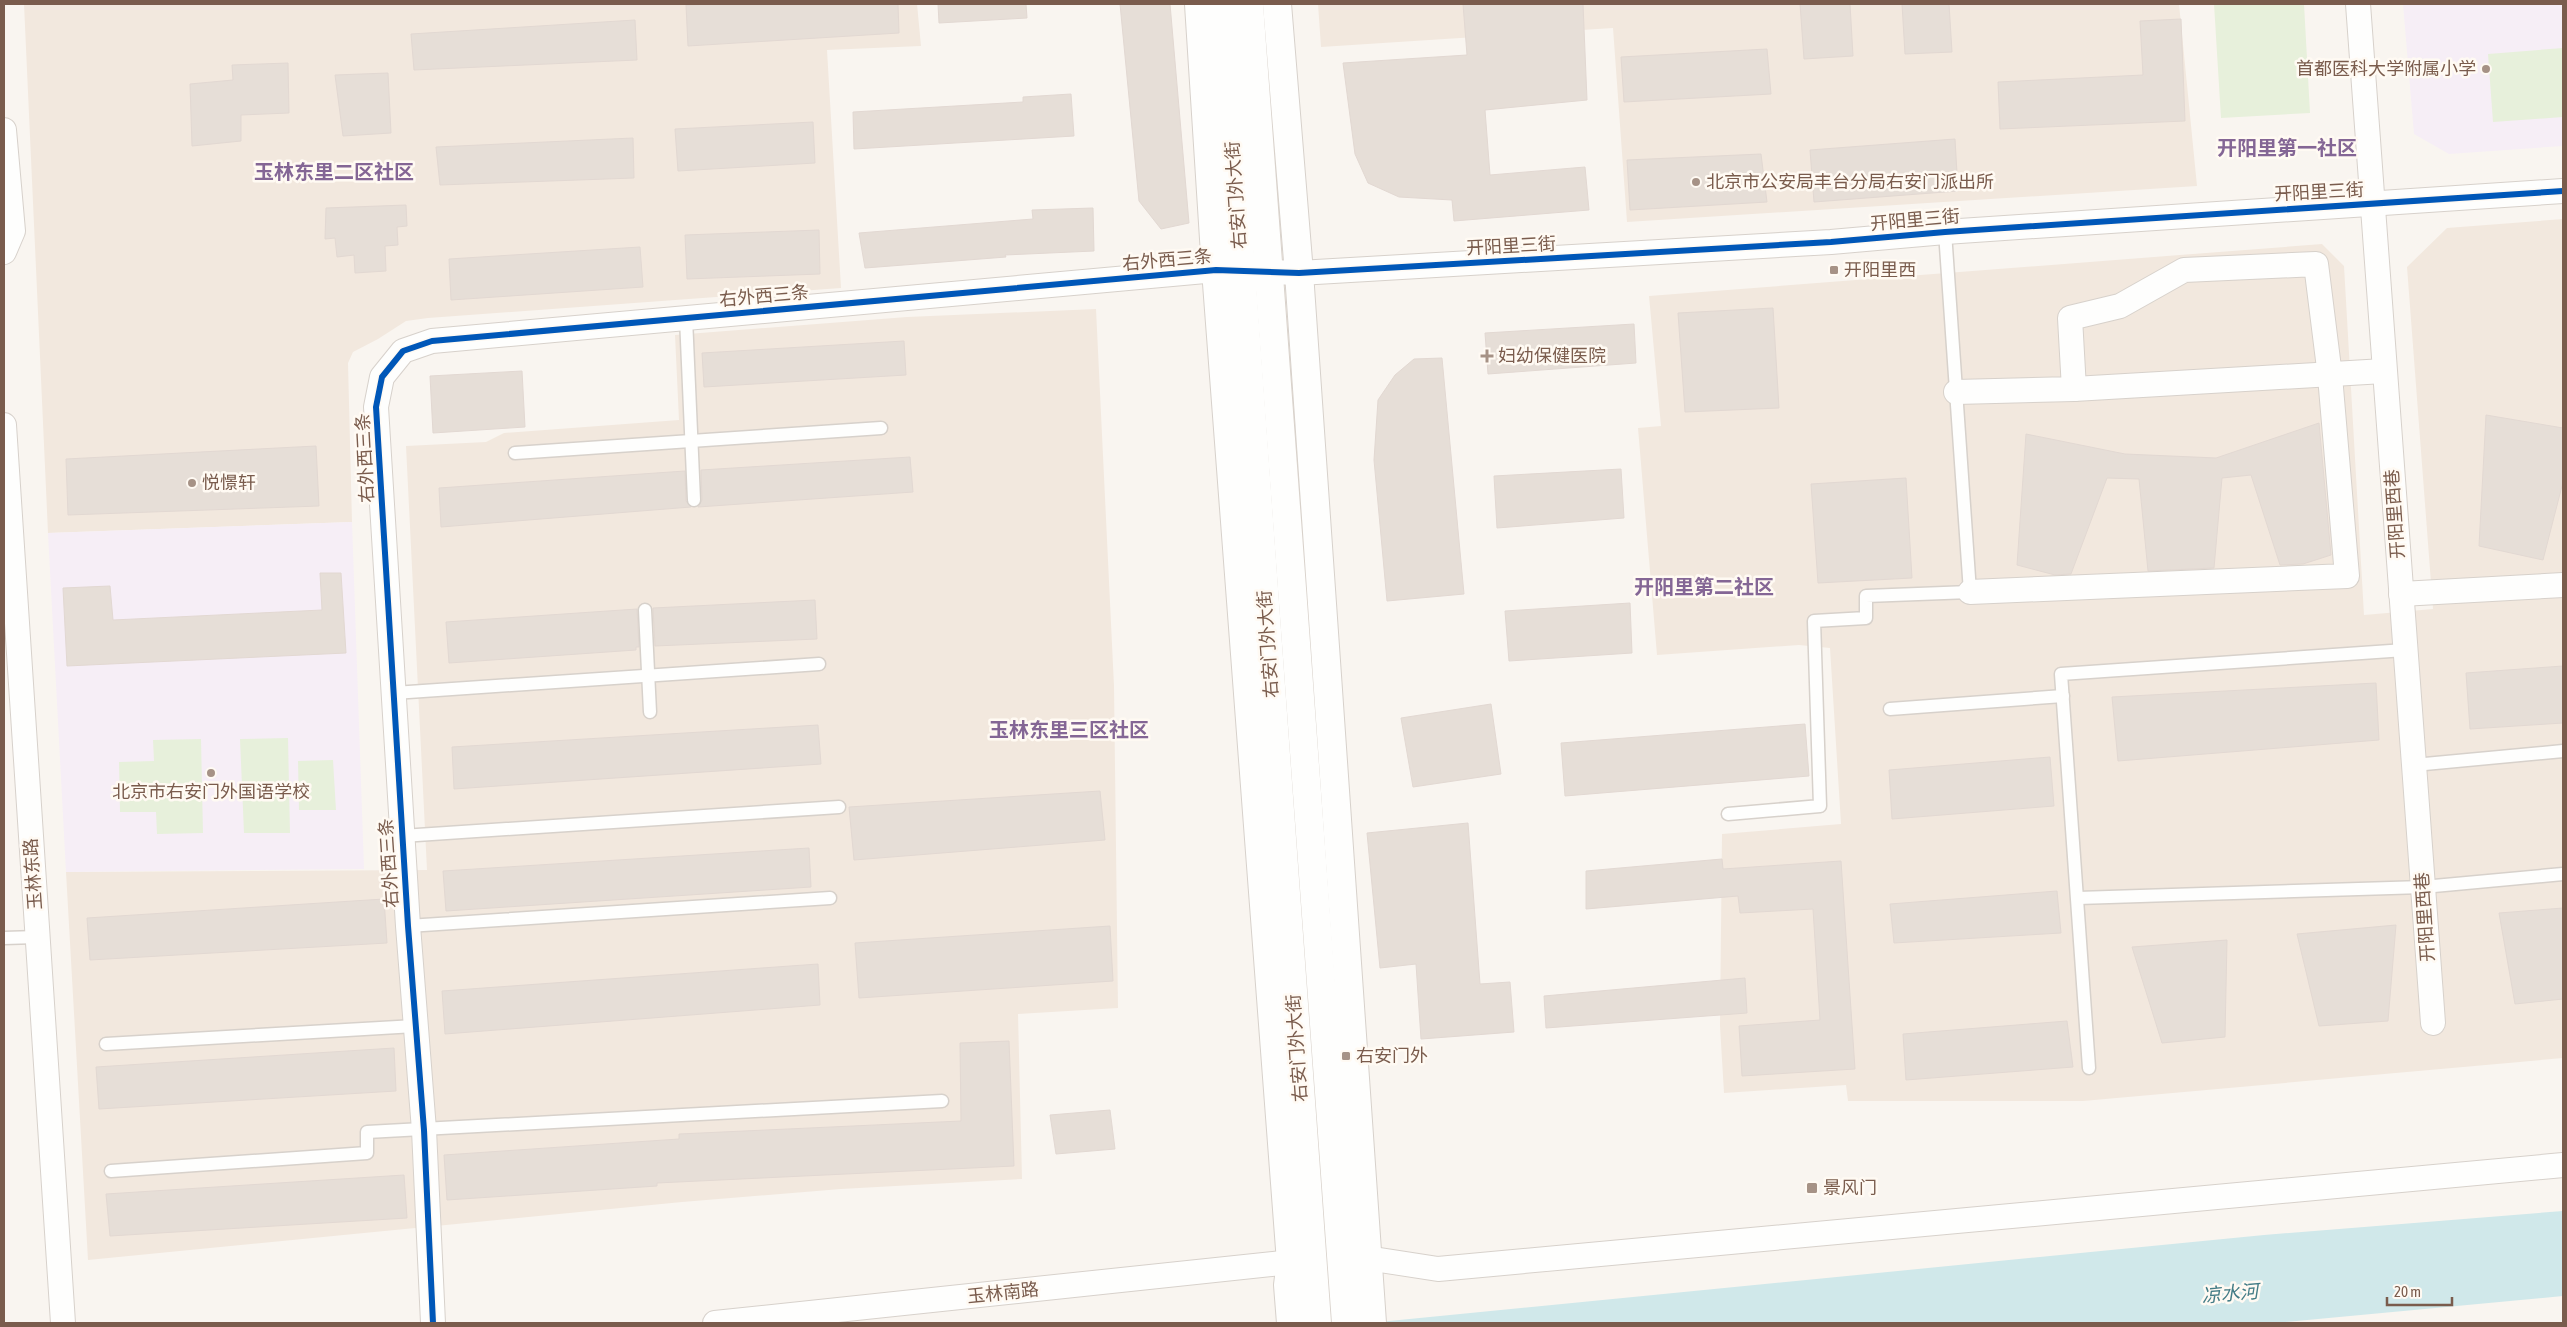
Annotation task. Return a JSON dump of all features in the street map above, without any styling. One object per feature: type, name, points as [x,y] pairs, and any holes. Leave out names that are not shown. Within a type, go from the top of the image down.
[{"type":"main road","points":[[1200,4],[1228,270]]},
{"type":"main road","name":"右安门外大街","points":[[1224,4],[1228,270],[1298,1277]]},
{"type":"main road","name":"右安门外大街","points":[[1249,4],[1268,271],[1360,1272]]},
{"type":"main road","points":[[1277,4],[1299,273],[1360,1272],[1372,1323]]},
{"type":"main road","points":[[1346,1323],[1360,1272]]},
{"type":"main road","points":[[1290,1323],[1298,1277]]},
{"type":"main road","points":[[1298,1277],[1317,1323]]},
{"type":"street","name":"开阳里西巷","points":[[2358,4],[2400,594],[2434,1023]]},
{"type":"street","points":[[4,130],[13,231],[4,252]]},
{"type":"street","name":"开阳里三街","points":[[1268,271],[1299,273],[1831,242],[1945,232],[2563,191]]},
{"type":"street","points":[[1970,592],[2346,576],[2330,376],[2316,264],[2184,270],[2120,306],[2070,318],[2074,389]]},
{"type":"street","name":"右外西三条","points":[[433,1323],[424,1130],[402,836],[376,407],[382,377],[403,351],[432,341],[1228,270],[1268,271]]},
{"type":"street","points":[[1956,392],[2074,389],[2330,376],[2384,371]]},
{"type":"street","name":"玉林东路","points":[[4,425],[6,506],[63,1323]]},
{"type":"street","points":[[2400,594],[2563,585]]},
{"type":"street","points":[[1360,1272],[1438,1269],[2563,1165]]},
{"type":"street","name":"玉林南路","points":[[715,1323],[1298,1277]]},
{"type":"lane","points":[[1728,814],[1820,806],[1814,621],[1866,618],[1866,596],[1970,592],[1945,232]]},
{"type":"lane","points":[[686,318],[694,500]]},
{"type":"lane","points":[[516,453],[881,428]]},
{"type":"lane","points":[[645,610],[650,712]]},
{"type":"lane","points":[[2089,1068],[2061,674],[2405,650]]},
{"type":"lane","points":[[394,693],[819,664]]},
{"type":"lane","points":[[1890,709],[2063,696]]},
{"type":"lane","points":[[2414,765],[2563,751]]},
{"type":"lane","points":[[402,836],[839,807]]},
{"type":"lane","points":[[2078,898],[2423,887],[2563,874]]},
{"type":"lane","points":[[408,926],[830,898]]},
{"type":"lane","points":[[4,938],[37,937]]},
{"type":"lane","points":[[106,1044],[415,1026]]},
{"type":"lane","points":[[111,1171],[367,1153],[367,1132],[942,1101]]},
{"type":"shaded area","points":[[24,4],[917,4],[921,46],[827,50],[841,288],[406,321],[353,352],[348,363],[352,522],[48,533]]},
{"type":"shaded area","points":[[1318,4],[2179,4],[2197,186],[1627,222],[1613,28],[1321,47]]},
{"type":"shaded area","name":"首都医科大学附属小学","points":[[2403,4],[2563,4],[2563,146],[2449,154],[2414,134]]},
{"type":"shaded area","points":[[2563,219],[2563,1058],[2083,1101],[1848,1101],[1846,1085],[1724,1093],[1720,1026],[1722,834],[1841,824],[1830,648],[1799,645],[1657,655],[1638,428],[1661,426],[1649,296],[2322,244],[2344,266],[2364,615],[2433,609],[2407,267],[2447,228]]},
{"type":"shaded area","points":[[1096,309],[1114,686],[1118,1008],[1018,1014],[1022,1179],[841,1189],[682,1202],[88,1260],[66,872],[427,870],[406,446],[486,442],[504,433],[679,420],[675,335],[907,317]]},
{"type":"shaded area","name":"北京市右安门外国语学校","points":[[352,522],[364,869],[66,872],[48,533]]},
{"type":"green space","points":[[2214,4],[2304,4],[2310,113],[2221,118]]},
{"type":"green space","points":[[2563,48],[2563,117],[2493,122],[2488,54]]},
{"type":"green space","points":[[288,738],[290,833],[244,833],[240,739]]},
{"type":"green space","points":[[201,739],[203,833],[157,834],[156,812],[120,812],[119,762],[154,761],[153,740]]},
{"type":"green space","points":[[333,760],[336,810],[299,810],[298,761]]},
{"type":"water","name":"凉水河","points":[[2563,1211],[2563,1296],[2274,1323],[1369,1323],[2264,1235]]},
{"type":"building","points":[[898,4],[899,33],[688,46],[686,5]]},
{"type":"building","points":[[938,4],[1026,4],[1027,18],[939,23]]},
{"type":"building","points":[[1120,4],[1170,4],[1189,223],[1161,229],[1139,201]]},
{"type":"building","points":[[1463,4],[1583,4],[1587,100],[1485,110],[1490,175],[1585,167],[1589,210],[1454,221],[1452,200],[1399,197],[1368,183],[1355,154],[1343,63],[1467,55]]},
{"type":"building","points":[[1800,4],[1850,4],[1853,56],[1804,59]]},
{"type":"building","points":[[1902,4],[1949,4],[1952,52],[1905,54]]},
{"type":"building","points":[[2181,19],[2185,121],[2000,129],[1998,82],[2143,75],[2140,21]]},
{"type":"building","points":[[635,20],[637,60],[414,70],[411,34]]},
{"type":"building","points":[[1767,49],[1771,94],[1624,102],[1621,57]]},
{"type":"building","points":[[288,63],[289,113],[241,115],[241,141],[192,146],[190,84],[233,80],[232,65]]},
{"type":"building","points":[[388,73],[391,133],[343,136],[335,75]]},
{"type":"building","points":[[1071,94],[1074,136],[854,149],[853,112],[1023,102],[1023,97]]},
{"type":"building","points":[[813,122],[815,163],[678,171],[675,129]]},
{"type":"building","points":[[633,138],[634,178],[440,185],[436,147]]},
{"type":"building","points":[[1955,139],[1958,191],[1814,202],[1810,150]]},
{"type":"building","points":[[1761,154],[1767,202],[1630,210],[1627,160]]},
{"type":"building","points":[[406,205],[407,226],[397,227],[398,245],[385,246],[386,271],[355,273],[354,255],[337,257],[335,238],[325,239],[326,208]]},
{"type":"building","points":[[1093,208],[1094,251],[1005,255],[1006,257],[865,268],[859,233],[1033,219],[1032,210]]},
{"type":"building","points":[[819,230],[820,274],[687,279],[685,235]]},
{"type":"building","points":[[640,247],[643,287],[451,300],[449,259]]},
{"type":"building","points":[[1773,308],[1779,408],[1685,412],[1678,313]]},
{"type":"building","points":[[1634,324],[1636,363],[1488,374],[1485,333]]},
{"type":"building","points":[[904,341],[906,375],[704,387],[702,353]]},
{"type":"building","points":[[1442,358],[1464,594],[1387,601],[1374,460],[1378,400],[1395,375],[1414,359]]},
{"type":"building","points":[[522,371],[525,427],[433,433],[430,376]]},
{"type":"building","points":[[2486,415],[2563,428],[2563,482],[2543,560],[2479,546]]},
{"type":"building","points":[[2319,423],[2331,555],[2303,564],[2280,565],[2251,475],[2222,478],[2214,568],[2148,571],[2139,479],[2107,478],[2071,574],[2055,575],[2017,565],[2026,434],[2125,454],[2216,458]]},
{"type":"building","name":"悦憬轩","points":[[316,446],[319,506],[68,515],[66,459]]},
{"type":"building","points":[[910,457],[913,492],[698,507],[702,500],[701,470]]},
{"type":"building","points":[[1621,469],[1624,518],[1497,528],[1494,476]]},
{"type":"building","points":[[685,471],[686,501],[691,507],[441,527],[439,488]]},
{"type":"building","points":[[1906,478],[1912,578],[1818,583],[1811,484]]},
{"type":"building","points":[[320,573],[341,573],[346,653],[67,666],[63,588],[110,586],[113,620],[322,610]]},
{"type":"building","points":[[815,600],[817,639],[655,646],[653,608]]},
{"type":"building","points":[[1630,603],[1632,653],[1509,661],[1505,611]]},
{"type":"building","points":[[637,609],[639,647],[636,647],[636,650],[449,663],[446,622]]},
{"type":"building","points":[[2563,666],[2563,723],[2470,729],[2466,673]]},
{"type":"building","points":[[2376,683],[2379,740],[2118,761],[2112,697]]},
{"type":"building","points":[[1491,704],[1501,774],[1413,787],[1401,718]]},
{"type":"building","points":[[1805,724],[1809,776],[1565,796],[1561,743]]},
{"type":"building","points":[[818,725],[821,764],[454,789],[452,747]]},
{"type":"building","points":[[2050,757],[2054,806],[1892,819],[1889,770]]},
{"type":"building","points":[[1100,791],[1105,840],[854,860],[849,807]]},
{"type":"building","points":[[1468,823],[1480,984],[1510,982],[1514,1032],[1421,1039],[1416,964],[1380,968],[1367,833]]},
{"type":"building","points":[[809,848],[811,887],[446,911],[443,871]]},
{"type":"building","points":[[1722,859],[1723,869],[1841,861],[1855,1069],[1742,1076],[1739,1026],[1820,1020],[1813,909],[1740,913],[1738,896],[1586,909],[1586,871]]},
{"type":"building","points":[[2057,891],[2061,933],[1894,943],[1890,904]]},
{"type":"building","points":[[384,899],[387,943],[90,960],[87,918]]},
{"type":"building","points":[[2563,908],[2563,999],[2515,1004],[2499,913]]},
{"type":"building","points":[[2396,925],[2388,1021],[2319,1026],[2297,934]]},
{"type":"building","points":[[1110,926],[1113,981],[859,998],[855,943]]},
{"type":"building","points":[[2227,940],[2225,1037],[2162,1043],[2132,947]]},
{"type":"building","points":[[818,964],[820,1005],[445,1034],[442,991]]},
{"type":"building","points":[[1745,978],[1747,1013],[1546,1028],[1544,996]]},
{"type":"building","points":[[2067,1021],[2073,1067],[1906,1080],[1903,1034]]},
{"type":"building","points":[[1009,1041],[1014,1166],[657,1183],[657,1186],[447,1200],[444,1155],[679,1139],[679,1134],[961,1121],[960,1043]]},
{"type":"building","points":[[394,1048],[396,1091],[99,1109],[96,1067]]},
{"type":"building","points":[[1110,1110],[1115,1149],[1056,1154],[1050,1115]]},
{"type":"building","points":[[404,1175],[407,1218],[110,1236],[106,1194]]},
{"type":"cycle path","points":[[433,1323],[424,1130],[408,926],[376,407],[382,377],[403,351],[432,341],[1216,270],[1299,273],[1831,242],[1945,232],[2563,191]]},
{"type":"place","name":"首都医科大学附属小学","points":[[2486,69]]},
{"type":"place","name":"北京市公安局丰台分局右安门派出所","points":[[1696,182]]},
{"type":"place","name":"开阳里西","points":[[1834,270]]},
{"type":"place","name":"妇幼保健医院","points":[[1487,356]]},
{"type":"place","name":"悦憬轩","points":[[192,483]]},
{"type":"place","name":"北京市右安门外国语学校","points":[[211,773]]},
{"type":"place","name":"右安门外","points":[[1346,1056]]},
{"type":"place","name":"景风门","points":[[1812,1188]]},
{"type":"district","name":"开阳里第一社区","points":[[2287,148]]},
{"type":"district","name":"玉林东里二区社区","points":[[334,172]]},
{"type":"district","name":"开阳里第二社区","points":[[1704,587]]},
{"type":"district","name":"玉林东里三区社区","points":[[1069,730]]}]
